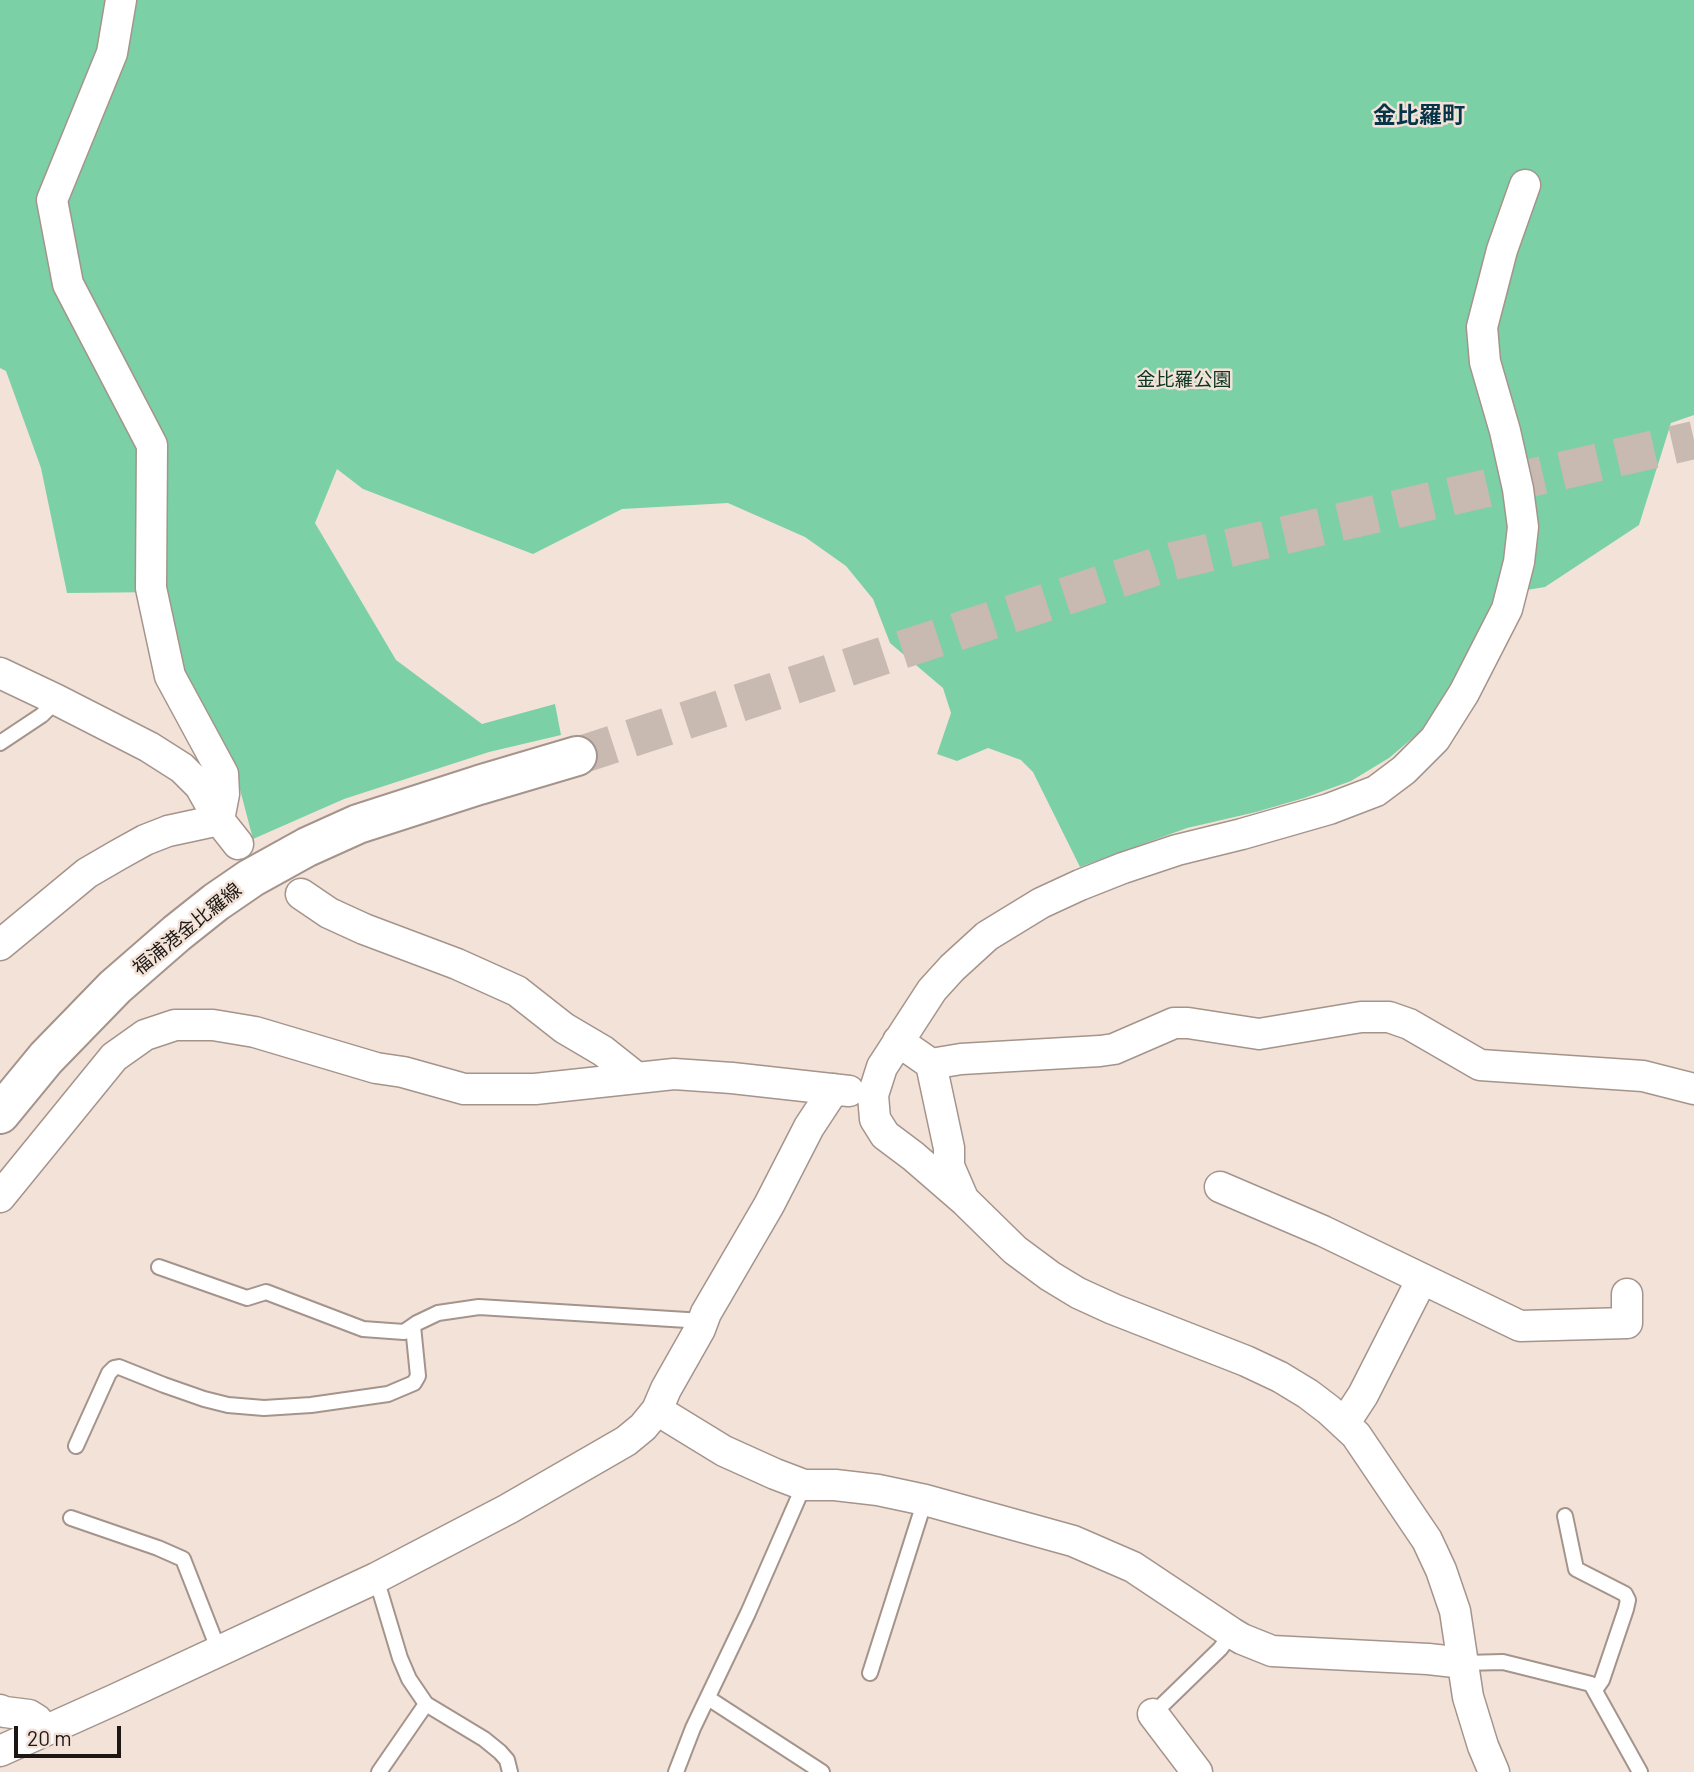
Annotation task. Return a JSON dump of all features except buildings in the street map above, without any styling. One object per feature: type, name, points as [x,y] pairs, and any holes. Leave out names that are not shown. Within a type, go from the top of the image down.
[{"type":"main road","name":"福浦港金比羅線","points":[[0,1114],[46,1058],[116,987],[177,933],[251,878],[306,847],[358,824],[577,756]]},
{"type":"street","points":[[121,0],[112,53],[52,200],[68,284],[152,444],[150,588],[170,676],[223,774],[224,794],[219,820]]},
{"type":"street","points":[[1494,1772],[1468,1697],[1455,1611],[1441,1570],[1427,1540],[1356,1435],[1308,1394],[1280,1377],[1113,1309],[1059,1282],[1016,1250],[965,1201],[885,1135],[875,1119],[873,1095],[881,1067],[932,990],[987,936],[1041,903],[1080,885],[1177,850],[1329,809],[1376,790],[1404,770],[1435,739],[1464,693],[1507,609],[1519,562],[1523,527],[1518,489],[1485,362],[1482,327],[1502,250],[1525,185]]},
{"type":"street","points":[[0,673],[149,747],[182,768],[200,786],[219,820],[239,844]]},
{"type":"street","points":[[0,945],[87,873],[118,855],[168,831],[219,820]]},
{"type":"street","points":[[300,894],[328,913],[517,991],[564,1028],[603,1051],[637,1078]]},
{"type":"street","points":[[931,1064],[961,1059],[1114,1049],[1174,1023],[1259,1034],[1361,1017],[1389,1017],[1409,1024],[1480,1065],[1643,1076],[1694,1089]]},
{"type":"street","points":[[0,1197],[114,1057],[145,1035],[175,1025],[212,1025],[255,1032],[376,1068],[464,1088],[535,1088],[674,1074],[732,1077],[873,1095]]},
{"type":"street","points":[[898,1041],[931,1064],[949,1148],[949,1166],[965,1201]]},
{"type":"street","points":[[0,1751],[376,1578],[626,1441],[643,1427],[657,1410],[706,1313],[769,1205],[809,1127],[834,1089]]},
{"type":"street","points":[[1220,1187],[1323,1231],[1520,1326],[1627,1323],[1627,1294]]},
{"type":"street","points":[[1344,1423],[1363,1395],[1422,1279]]},
{"type":"street","points":[[657,1410],[724,1451],[804,1485],[878,1490],[925,1500],[1043,1532],[1097,1551],[1142,1572],[1242,1639],[1272,1651],[1464,1663]]},
{"type":"street","points":[[0,1710],[29,1715],[37,1720],[44,1731]]},
{"type":"street","points":[[1153,1714],[1197,1772]]},
{"type":"lane","points":[[0,743],[42,715],[57,700]]},
{"type":"lane","points":[[159,1267],[247,1298],[266,1292],[363,1329],[404,1332],[438,1313],[479,1307],[703,1321]]},
{"type":"lane","points":[[76,1446],[114,1368],[119,1367],[204,1399],[228,1405],[264,1408],[337,1402],[388,1394],[414,1383],[418,1376],[413,1326]]},
{"type":"lane","points":[[676,1772],[693,1728],[804,1485]]},
{"type":"lane","points":[[870,1673],[925,1500]]},
{"type":"lane","points":[[1565,1516],[1576,1569],[1625,1594],[1628,1600],[1602,1680],[1595,1690]]},
{"type":"lane","points":[[71,1518],[183,1559],[219,1651]]},
{"type":"lane","points":[[376,1578],[400,1658],[409,1679],[426,1704],[484,1739],[507,1760],[510,1772]]},
{"type":"lane","points":[[1153,1714],[1220,1649],[1232,1633]]},
{"type":"lane","points":[[1464,1663],[1503,1662],[1591,1684],[1640,1772]]},
{"type":"lane","points":[[708,1698],[822,1772]]},
{"type":"lane","points":[[379,1772],[426,1704]]},
{"type":"green space","name":"金比羅公園","points":[[0,0],[1694,0],[1694,415],[1671,423],[1639,525],[1545,587],[1496,595],[1464,665],[1421,731],[1389,758],[1351,781],[1304,798],[1187,828],[1080,867],[1033,772],[1021,760],[988,748],[957,761],[937,754],[951,713],[943,688],[890,643],[873,599],[846,566],[805,537],[728,503],[622,509],[533,554],[363,489],[337,469],[315,523],[396,660],[482,724],[555,704],[561,735],[489,752],[344,799],[253,839],[237,778],[183,674],[163,592],[67,593],[41,468],[6,371],[0,368]]},
{"type":"tunnel","points":[[577,756],[1173,561],[1694,440]]},
{"type":"district","name":"金比羅町","points":[[1419,115]]}]
